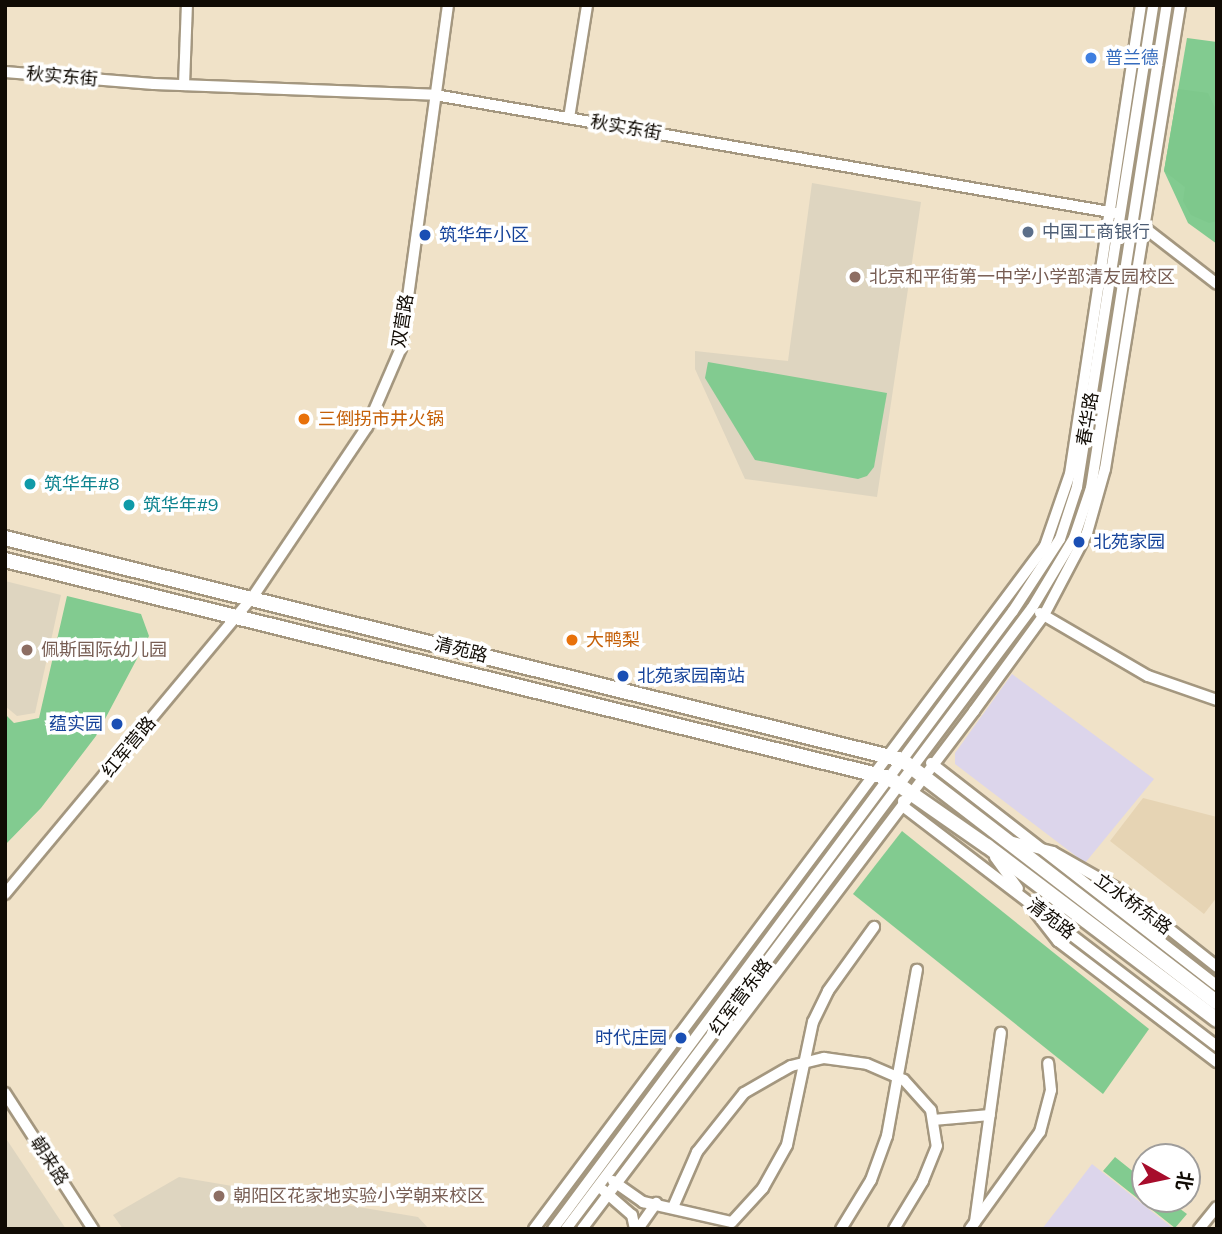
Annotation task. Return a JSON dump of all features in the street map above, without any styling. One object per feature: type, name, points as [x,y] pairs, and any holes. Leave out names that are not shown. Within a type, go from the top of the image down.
[{"type":"main road","name":"清苑路","points":[[5,538],[908,764],[1217,1003]]},
{"type":"main road","name":"清苑路","points":[[5,560],[895,782],[987,846],[1217,1020]]},
{"type":"street","points":[[184,85],[187,5]]},
{"type":"street","name":"双营路","points":[[252,598],[368,427],[401,348],[448,5]]},
{"type":"street","points":[[569,118],[587,5]]},
{"type":"street","points":[[1116,213],[1141,5]]},
{"type":"street","name":"春华路","points":[[895,782],[1020,600],[1065,525],[1077,487],[1116,213],[1153,5]]},
{"type":"street","name":"春华路","points":[[908,764],[1032,607],[1064,559],[1088,499],[1167,5]]},
{"type":"street","points":[[935,762],[1044,615],[1087,533],[1097,503],[1180,5]]},
{"type":"street","name":"秋实东街","points":[[5,72],[184,85],[435,95],[1134,216]]},
{"type":"street","points":[[1134,216],[1143,228],[1217,284]]},
{"type":"street","name":"红军营路","points":[[5,894],[252,598]]},
{"type":"street","points":[[1032,607],[1147,677],[1217,700]]},
{"type":"street","points":[[534,1229],[580,1168],[908,764],[935,762],[1044,852],[1217,986]]},
{"type":"street","points":[[582,1229],[903,805],[895,782]]},
{"type":"street","name":"红军营东路","points":[[566,1229],[601,1173],[895,782]]},
{"type":"street","name":"清苑路","points":[[903,805],[1217,1046]]},
{"type":"street","points":[[1010,841],[1044,852]]},
{"type":"street","points":[[987,846],[1058,941],[1217,1062]]},
{"type":"street","name":"立水桥东路","points":[[1044,852],[1053,852],[1120,890],[1217,967]]},
{"type":"street","points":[[580,1168],[601,1173],[643,1202],[674,1205],[732,1222],[763,1188],[788,1145],[808,1062],[813,1022],[828,991],[874,927]]},
{"type":"street","points":[[841,1229],[871,1180],[887,1136],[917,970]]},
{"type":"street","points":[[973,1225],[1001,1033]]},
{"type":"street","points":[[674,1205],[697,1153],[744,1093],[791,1066],[824,1058],[867,1063],[896,1076],[931,1110],[937,1146],[923,1181],[894,1229]]},
{"type":"street","points":[[973,1225],[1040,1132],[1051,1090],[1048,1063]]},
{"type":"street","name":"朝来路","points":[[5,1093],[93,1229]]},
{"type":"street","points":[[933,1120],[990,1115]]},
{"type":"street","points":[[580,1168],[593,1184],[632,1214],[636,1229]]},
{"type":"street","name":"红军营东路","points":[[553,1229],[593,1184]]},
{"type":"street","points":[[636,1229],[656,1203]]},
{"type":"street","points":[[1199,1229],[1217,1207]]},
{"type":"shaded area","name":"北京和平街第一中学小学部清友园校区","points":[[812,183],[921,202],[877,497],[745,479],[695,369],[695,351],[788,361]]},
{"type":"shaded area","name":"佩斯国际幼儿园","points":[[5,581],[61,595],[35,713],[17,716],[5,706]]},
{"type":"shaded area","points":[[1012,674],[1154,779],[1085,863],[955,764],[955,753]]},
{"type":"shaded area","points":[[1143,798],[1217,817],[1217,897],[1204,914],[1110,841]]},
{"type":"shaded area","points":[[5,1137],[66,1229],[5,1229]]},
{"type":"shaded area","points":[[1092,1164],[1131,1195],[1131,1213],[1154,1213],[1174,1229],[1042,1229]]},
{"type":"shaded area","name":"朝阳区花家地实验小学朝来校区","points":[[179,1177],[418,1217],[429,1229],[123,1229],[113,1215]]},
{"type":"green space","points":[[1187,38],[1217,42],[1217,244],[1188,223],[1164,171]]},
{"type":"green space","points":[[1178,89],[1208,93],[1217,112],[1217,221],[1209,223],[1191,215],[1183,201],[1185,187],[1164,171]]},
{"type":"green space","points":[[708,362],[887,393],[874,467],[867,476],[858,479],[755,460],[705,378]]},
{"type":"green space","points":[[67,596],[141,614],[149,636],[96,736],[41,808],[5,845],[5,714],[14,723],[39,718]]},
{"type":"green space","points":[[902,831],[1149,1029],[1103,1094],[853,894]]},
{"type":"green space","points":[[1115,1157],[1131,1170],[1131,1193],[1103,1171]]},
{"type":"green space","points":[[1156,1213],[1187,1214],[1175,1228]]},
{"type":"place","name":"普兰德","points":[[1091,58]]},
{"type":"place","name":"中国工商银行","points":[[1028,232]]},
{"type":"place","name":"筑华年小区","points":[[425,235]]},
{"type":"place","name":"北京和平街第一中学小学部清友园校区","points":[[855,277]]},
{"type":"place","name":"三倒拐市井火锅","points":[[304,419]]},
{"type":"place","name":"筑华年#8","points":[[30,484]]},
{"type":"place","name":"筑华年#9","points":[[129,505]]},
{"type":"place","name":"北苑家园","points":[[1079,542]]},
{"type":"place","name":"大鸭梨","points":[[572,640]]},
{"type":"place","name":"佩斯国际幼儿园","points":[[27,650]]},
{"type":"place","name":"北苑家园南站","points":[[623,676]]},
{"type":"place","name":"蕴实园","points":[[117,724]]},
{"type":"place","name":"时代庄园","points":[[681,1038]]},
{"type":"place","name":"朝阳区花家地实验小学朝来校区","points":[[219,1196]]}]
